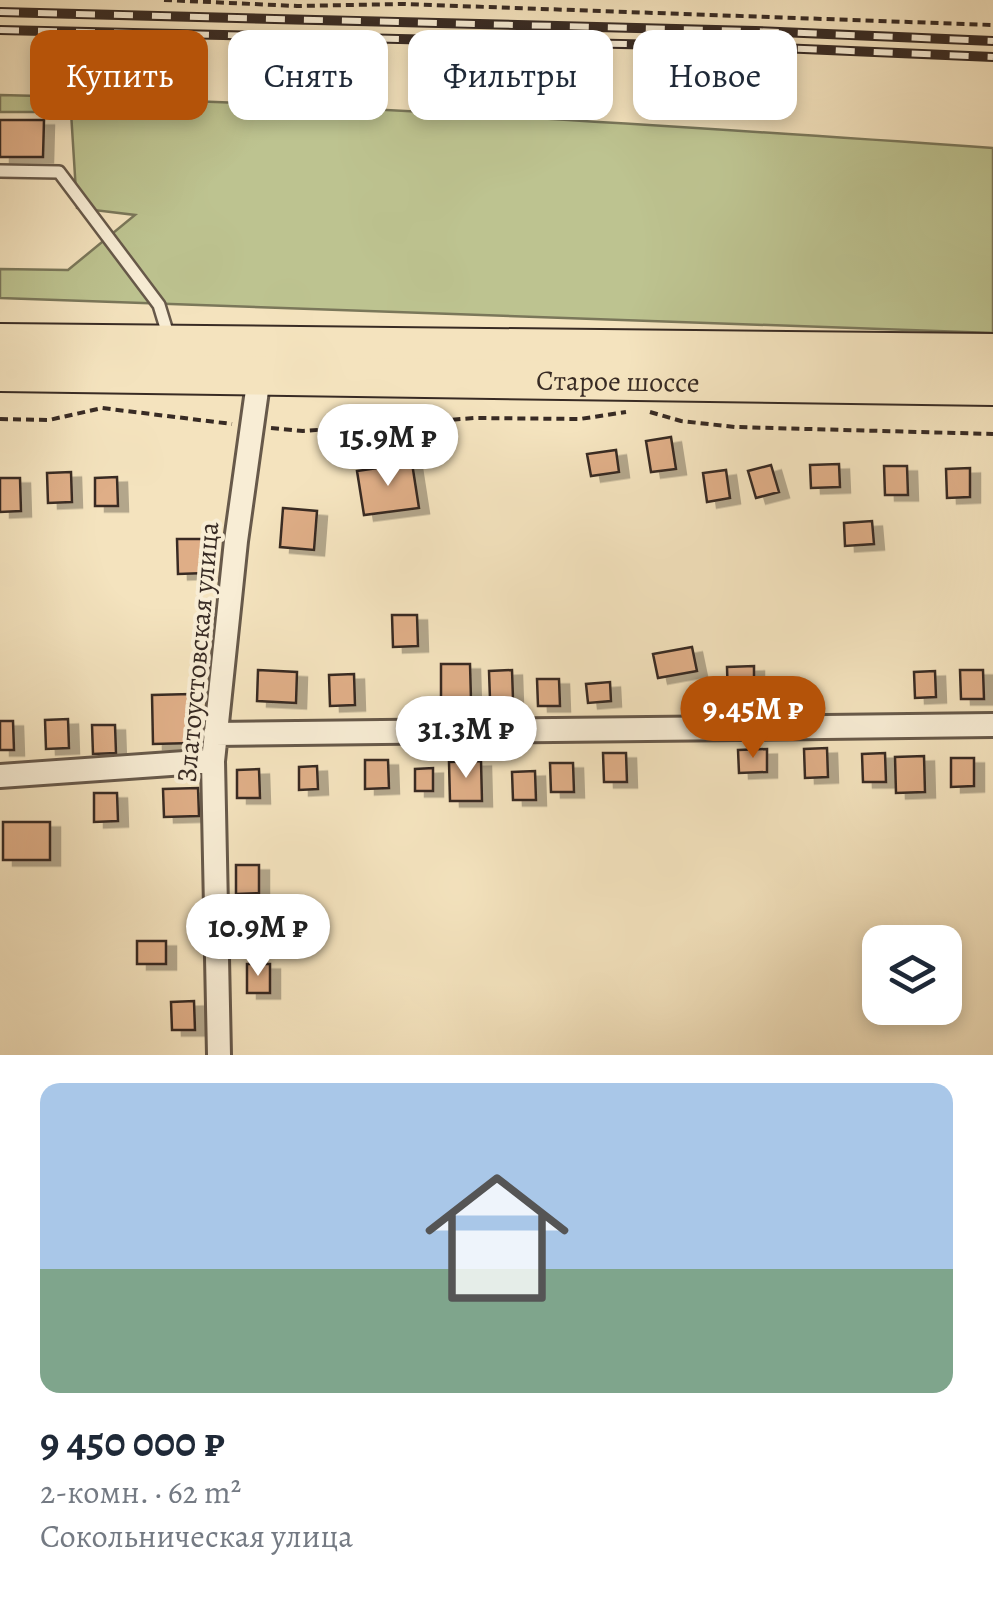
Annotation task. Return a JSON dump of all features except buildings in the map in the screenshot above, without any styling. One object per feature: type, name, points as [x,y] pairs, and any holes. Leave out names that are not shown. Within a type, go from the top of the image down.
[{"type":"highway","name":"Старое шоссе","points":[[0,343],[993,353]]},
{"type":"highway","name":"Старое шоссе","points":[[0,372],[993,386]]},
{"type":"street","name":"Златоустовская улица","points":[[219,1055],[213,761],[259,376]]},
{"type":"street","points":[[215,734],[993,725]]},
{"type":"street","points":[[0,776],[213,761]]},
{"type":"lane","points":[[0,172],[59,172],[159,305],[171,345]]},
{"type":"path","points":[[164,0],[297,6],[403,4],[993,25]]},
{"type":"path","points":[[0,419],[49,420],[102,408],[303,431],[474,418],[580,419],[626,412]]},
{"type":"path","points":[[642,409],[681,421],[735,427],[993,434]]},
{"type":"green space","points":[[0,95],[30,96],[30,112],[0,112]]},
{"type":"green space","points":[[208,102],[228,103],[228,120],[388,120],[388,110],[408,111],[408,120],[568,120],[993,148],[993,333],[0,298],[0,269],[68,270],[135,215],[77,208],[72,120],[208,120]]},
{"type":"railway","points":[[0,12],[755,31],[993,41]]},
{"type":"railway","points":[[0,30],[756,47],[993,57]]}]
